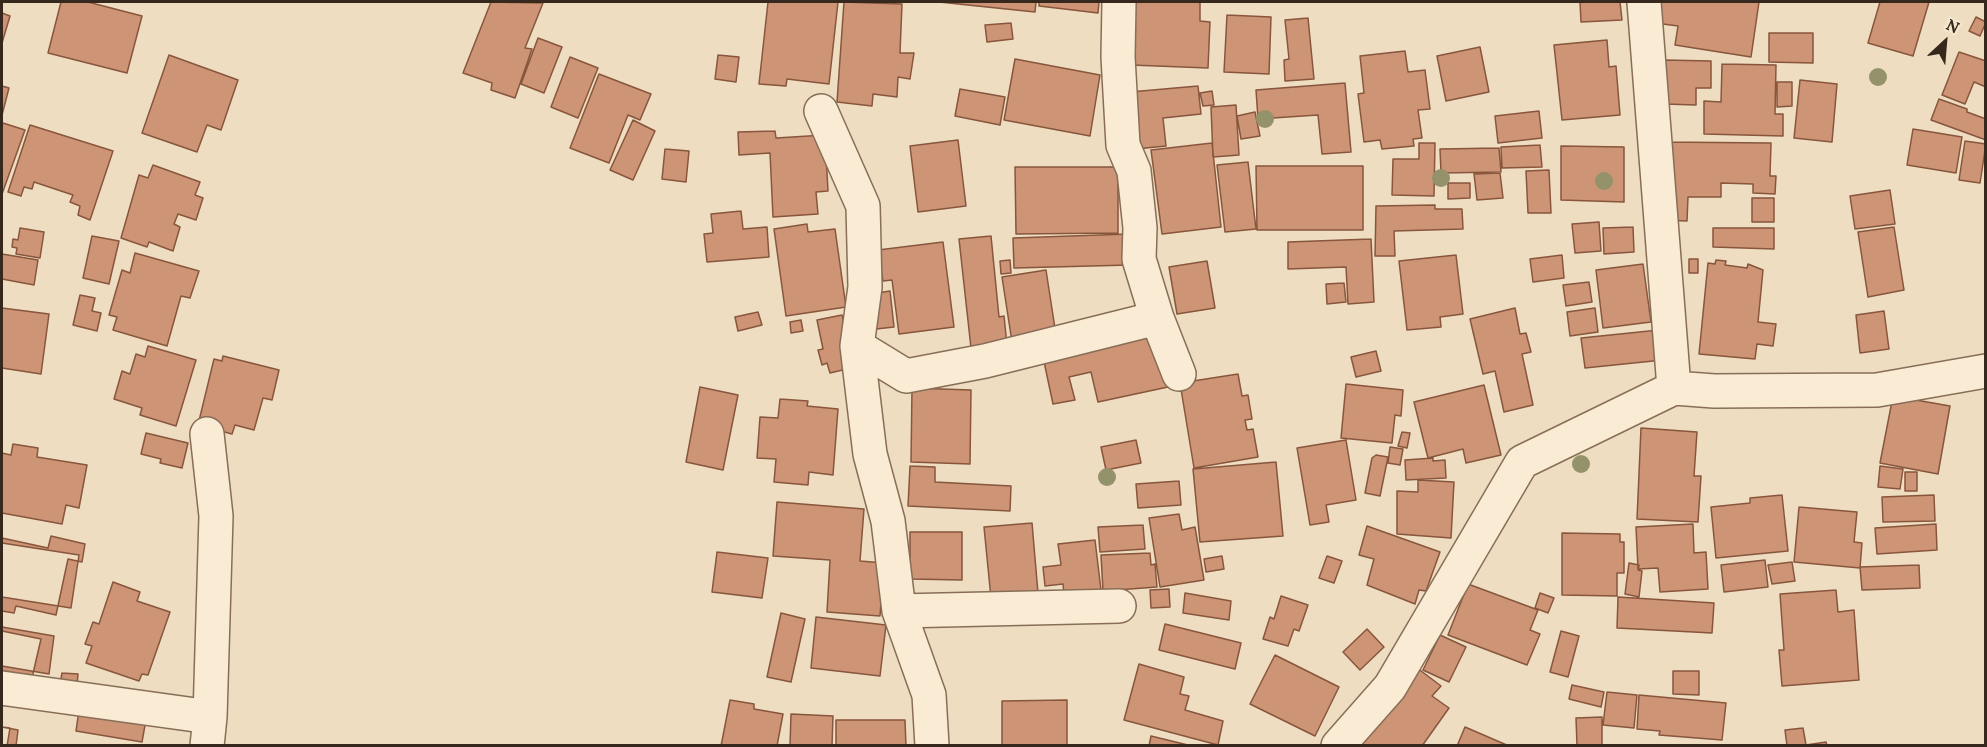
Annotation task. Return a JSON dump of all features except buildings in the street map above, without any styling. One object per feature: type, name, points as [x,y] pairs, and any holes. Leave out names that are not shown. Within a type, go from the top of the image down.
[{"type":"street","points":[[1119,2],[1118,57],[1123,146],[1134,171],[1140,228],[1139,259],[1157,318],[1179,374]]},
{"type":"street","points":[[1644,2],[1674,388]]},
{"type":"street","points":[[821,111],[863,206],[865,287],[857,346],[870,454],[888,521],[899,611],[929,695],[932,746]]},
{"type":"street","points":[[857,346],[906,376],[985,361],[1157,318]]},
{"type":"street","points":[[1338,746],[1390,687],[1522,462],[1674,388],[1714,391],[1877,390],[1986,371]]},
{"type":"street","points":[[2,688],[209,731],[216,516],[207,434]]},
{"type":"street","points":[[899,611],[1119,606]]}]
